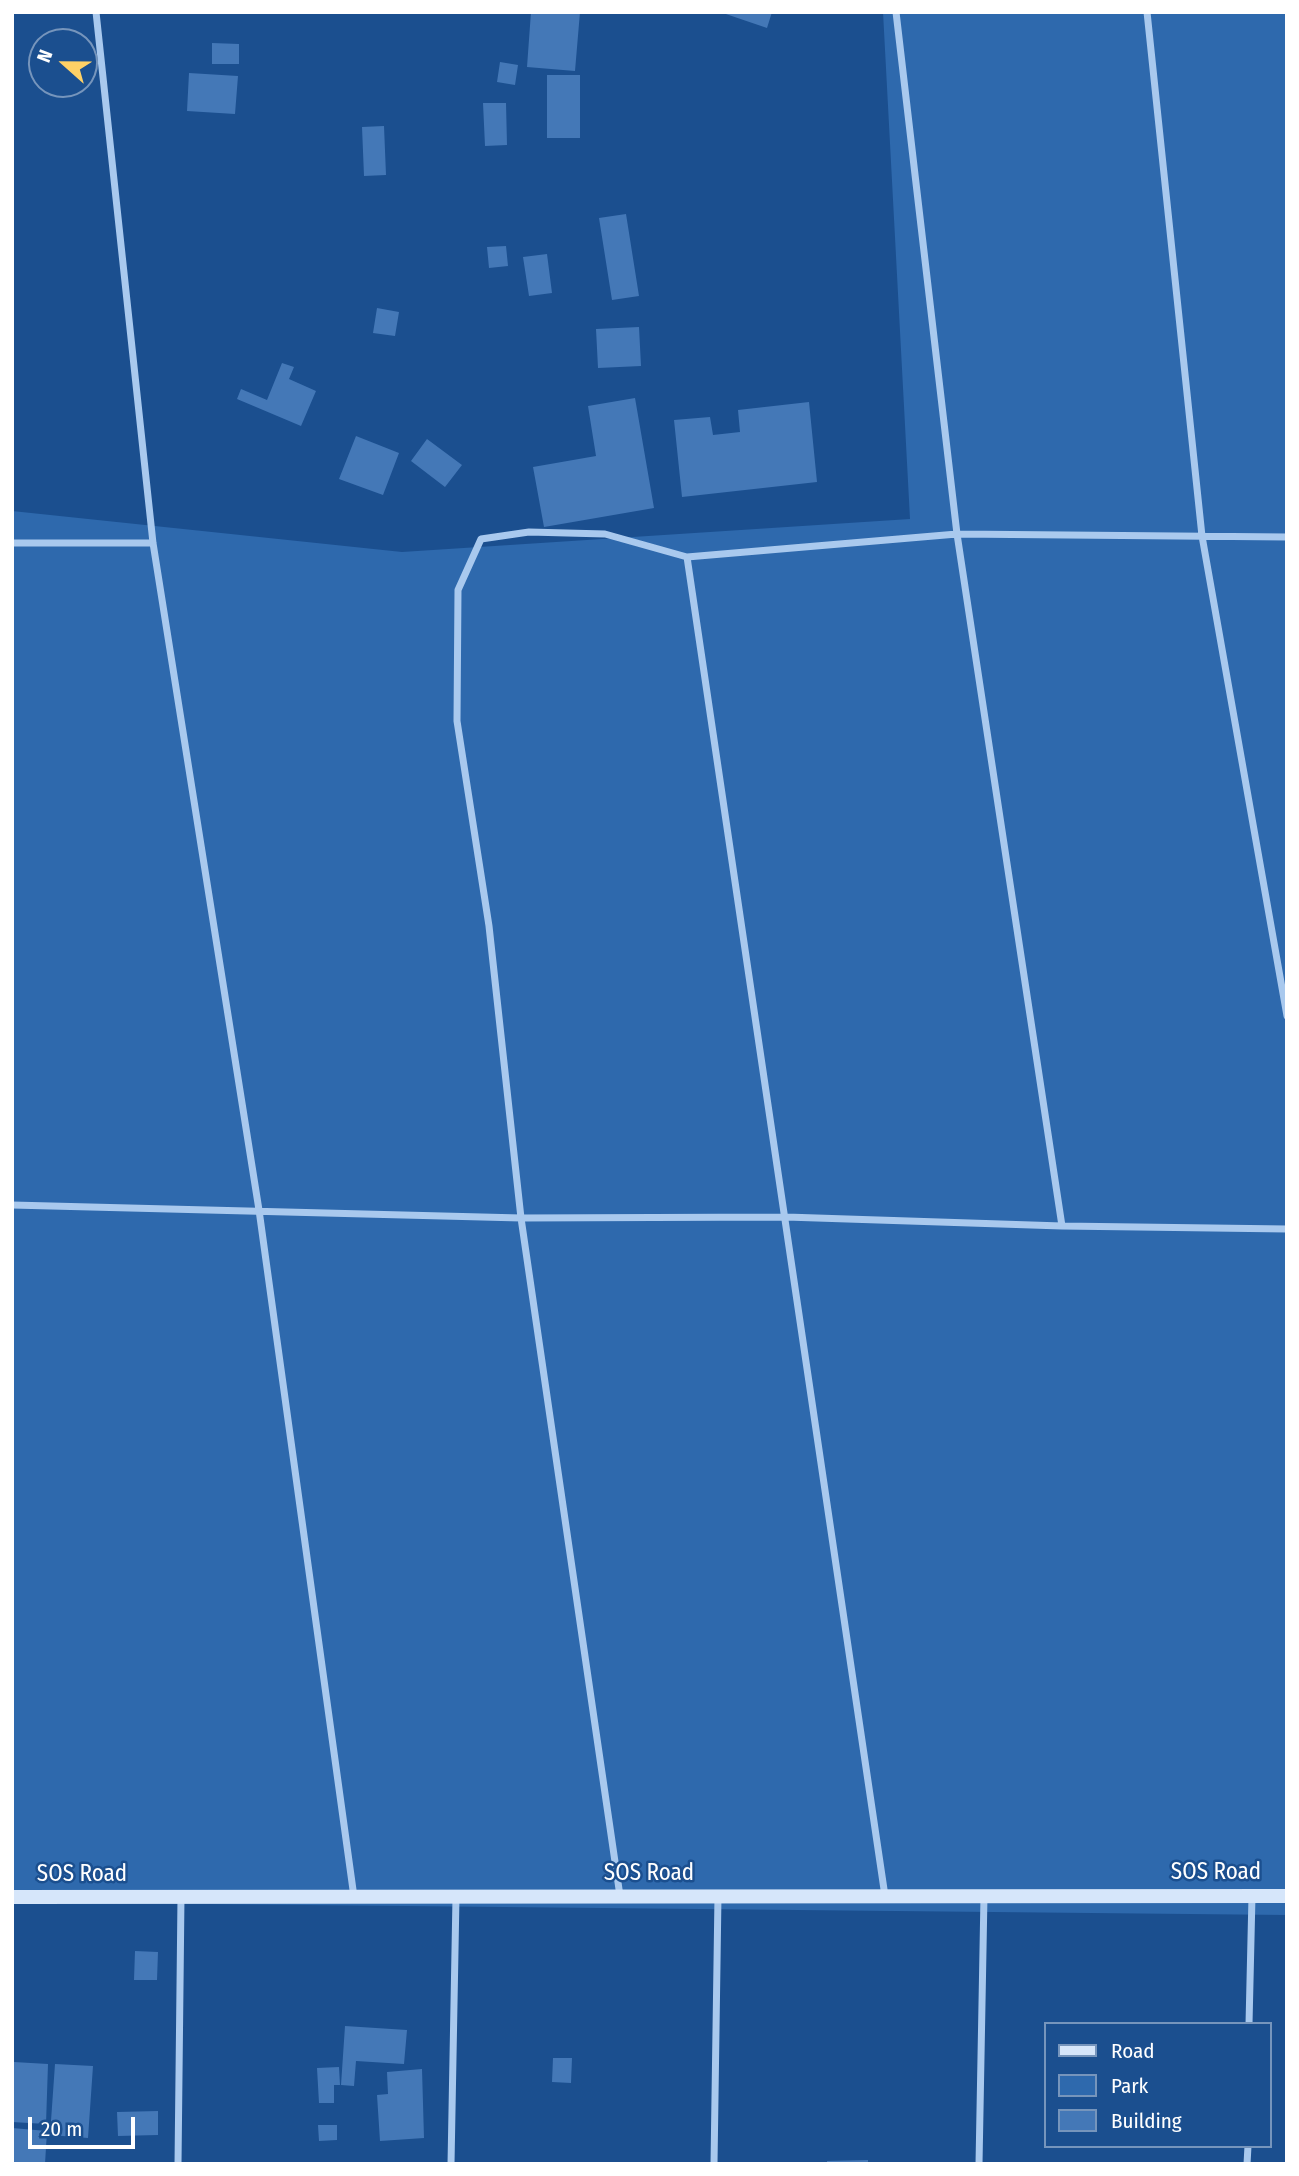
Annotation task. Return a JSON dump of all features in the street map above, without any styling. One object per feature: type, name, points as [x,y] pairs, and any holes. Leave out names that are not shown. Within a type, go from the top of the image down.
[{"type":"street","points":[[96,12],[153,543],[259,1210],[354,1897]]},
{"type":"street","points":[[896,12],[957,534],[1062,1226]]},
{"type":"street","points":[[1147,12],[1202,536],[1287,1016]]},
{"type":"street","points":[[620,1897],[521,1218],[489,926],[457,721],[458,590],[481,539],[529,532],[605,534],[687,557],[957,534],[1287,537]]},
{"type":"street","points":[[12,543],[153,543]]},
{"type":"street","points":[[687,557],[885,1896]]},
{"type":"street","points":[[12,1205],[521,1218],[786,1217],[1062,1226],[1287,1228]]},
{"type":"street","name":"SOS Road","points":[[12,1897],[1287,1895]]},
{"type":"street","points":[[713,2164],[718,1896]]},
{"type":"street","points":[[979,2164],[984,1896]]},
{"type":"street","points":[[1250,2022],[1252,1896]]},
{"type":"street","points":[[178,2164],[181,1897]]},
{"type":"street","points":[[451,2164],[456,1897]]},
{"type":"green space","points":[[883,12],[1287,12],[1287,1915],[12,1902],[12,511],[402,552],[910,519]]},
{"type":"building","points":[[531,12],[580,12],[575,71],[527,67]]},
{"type":"building","points":[[720,12],[772,12],[767,28]]},
{"type":"building","points":[[212,43],[239,44],[239,64],[212,64]]},
{"type":"building","points":[[500,62],[518,65],[515,85],[497,82]]},
{"type":"building","points":[[189,73],[238,76],[235,114],[187,111]]},
{"type":"building","points":[[547,75],[580,75],[580,138],[547,138]]},
{"type":"building","points":[[483,103],[506,103],[507,145],[485,146]]},
{"type":"building","points":[[384,126],[386,175],[364,176],[362,127]]},
{"type":"building","points":[[626,214],[639,296],[612,300],[599,218]]},
{"type":"building","points":[[506,246],[508,266],[489,268],[487,247]]},
{"type":"building","points":[[547,254],[552,293],[529,296],[523,257]]},
{"type":"building","points":[[377,308],[399,312],[395,336],[373,333]]},
{"type":"building","points":[[639,327],[641,366],[598,368],[596,329]]},
{"type":"building","points":[[282,363],[294,367],[289,379],[316,391],[301,426],[237,399],[241,389],[267,400]]},
{"type":"building","points":[[635,398],[654,508],[544,527],[533,467],[596,456],[588,406]]},
{"type":"building","points":[[809,402],[817,482],[682,497],[674,420],[710,417],[713,435],[740,432],[738,410]]},
{"type":"building","points":[[356,436],[399,453],[383,495],[339,479]]},
{"type":"building","points":[[427,439],[462,465],[445,487],[411,461]]},
{"type":"building","points":[[135,1951],[158,1952],[157,1980],[134,1980]]},
{"type":"building","points":[[345,2026],[407,2030],[404,2064],[356,2061],[354,2086],[341,2085]]},
{"type":"building","points":[[553,2058],[572,2058],[571,2083],[552,2082]]},
{"type":"building","points":[[14,2062],[48,2064],[46,2124],[12,2122]]},
{"type":"building","points":[[55,2064],[93,2066],[88,2138],[50,2135]]},
{"type":"building","points":[[339,2067],[340,2085],[334,2085],[334,2103],[319,2103],[317,2068]]},
{"type":"building","points":[[422,2069],[424,2138],[380,2141],[377,2095],[388,2094],[387,2072]]},
{"type":"building","points":[[158,2111],[158,2135],[118,2136],[117,2112]]},
{"type":"building","points":[[318,2125],[337,2125],[337,2140],[319,2141]]},
{"type":"building","points":[[12,2128],[47,2131],[45,2164],[12,2164]]},
{"type":"building","points":[[868,2160],[868,2164],[827,2164],[827,2161]]}]
